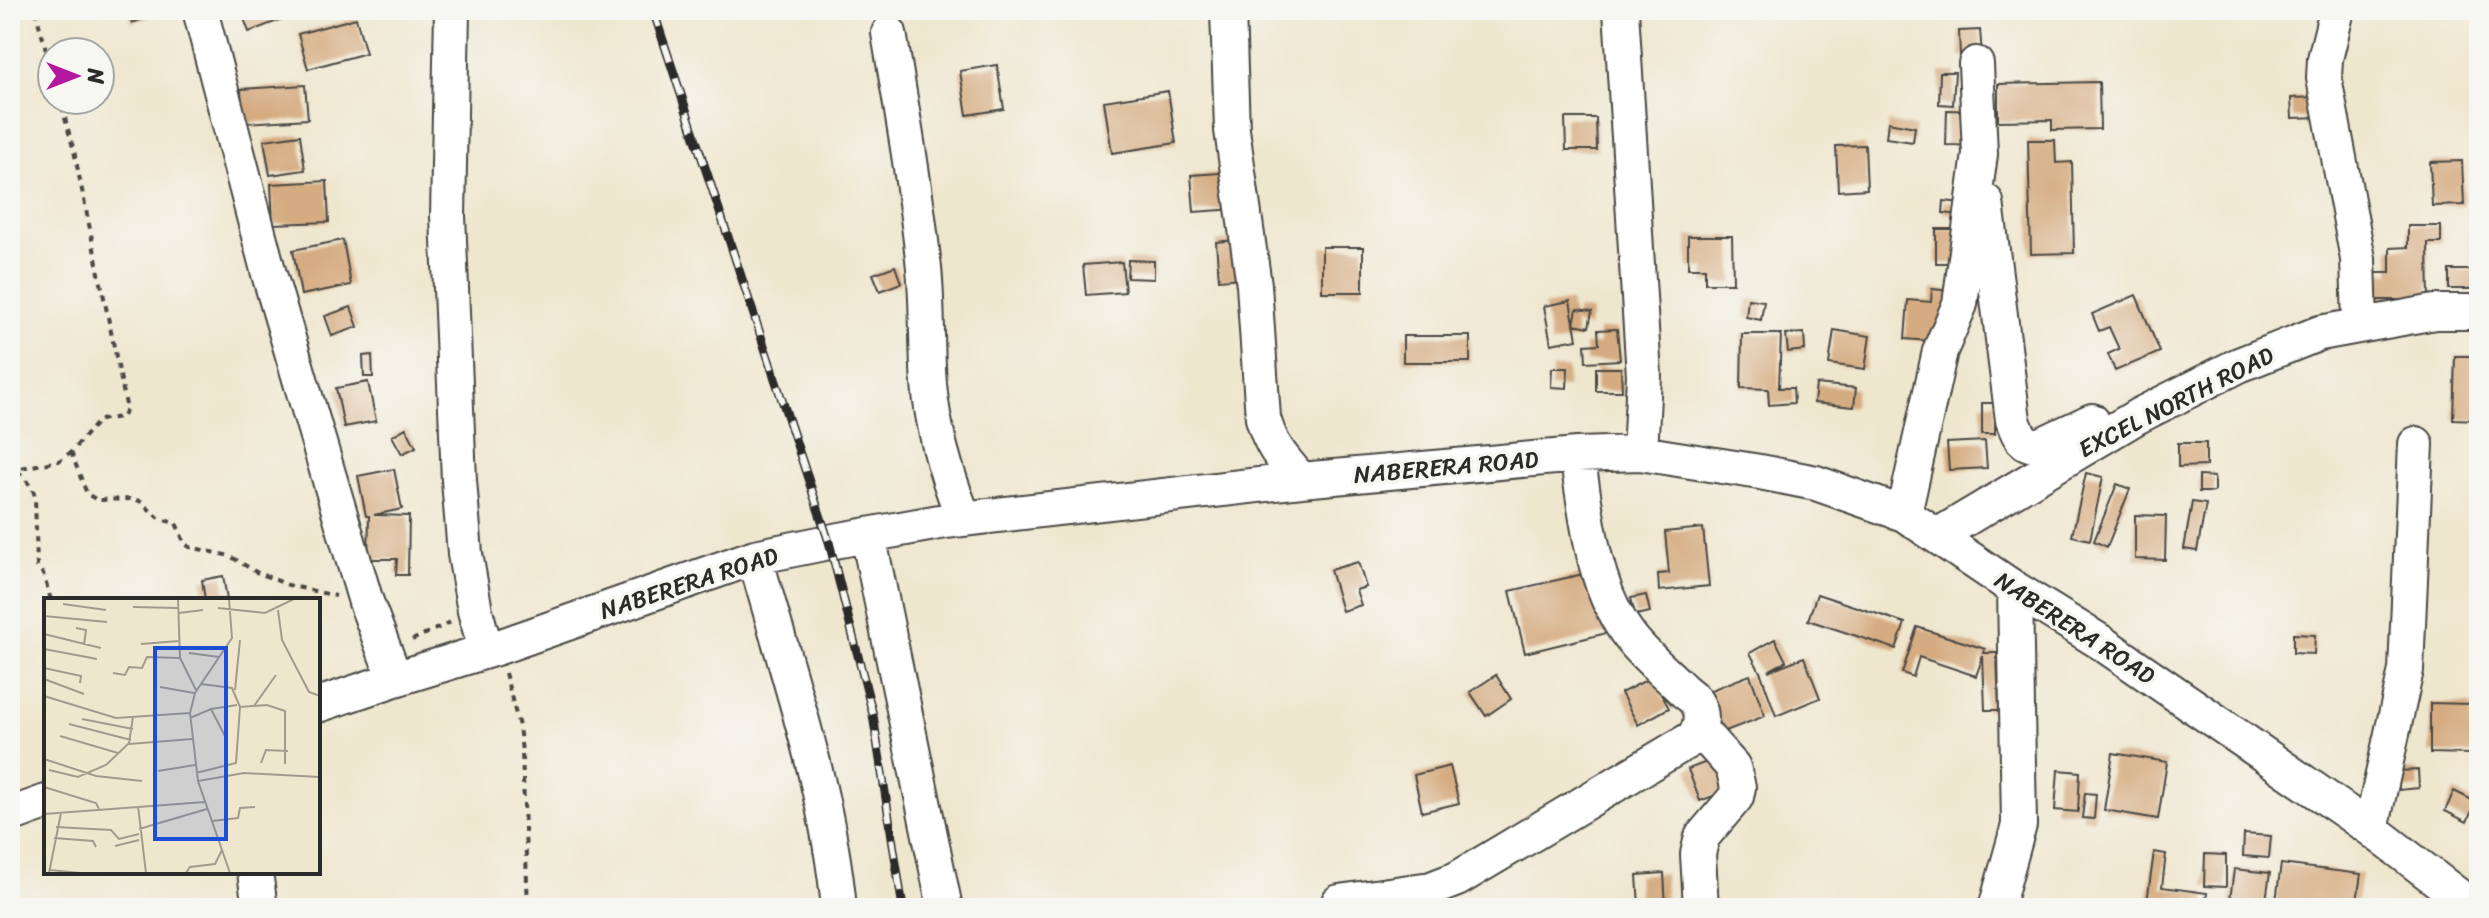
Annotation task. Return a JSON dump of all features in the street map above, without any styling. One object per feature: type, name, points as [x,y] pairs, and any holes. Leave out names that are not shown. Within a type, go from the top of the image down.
[{"type":"street","points":[[200,10],[269,274],[366,602],[395,679]]},
{"type":"street","points":[[452,10],[448,216],[459,480],[465,554],[475,611],[492,649]]},
{"type":"street","points":[[1228,10],[1232,130],[1254,285],[1263,418],[1268,438],[1276,452],[1301,480]]},
{"type":"street","points":[[1621,10],[1644,376],[1640,453]]},
{"type":"street","points":[[2337,10],[2325,59],[2324,78],[2358,259],[2360,324]]},
{"type":"street","points":[[889,33],[924,266],[929,383],[934,419],[951,487],[964,519]]},
{"type":"street","points":[[1976,64],[1980,154],[2013,420],[2018,435],[2033,446],[2041,445],[2115,411],[2127,411],[2138,416]]},
{"type":"street","points":[[1904,514],[1940,351],[1960,304],[1980,154]]},
{"type":"street","name":"EXCEL NORTH ROAD","points":[[1937,536],[2138,416],[2239,365],[2320,333],[2360,324],[2435,312],[2479,312]]},
{"type":"street","points":[[2371,829],[2406,670],[2416,444]]},
{"type":"street","name":"NABERERA ROAD","points":[[320,704],[492,649],[755,557],[868,535],[964,519],[1301,480],[1577,455],[1640,453],[1816,483],[1904,514],[2099,641],[2371,829],[2474,908]]},
{"type":"street","points":[[1339,902],[1431,889],[1457,879],[1693,738],[1700,730],[1697,704],[1633,641],[1618,620],[1602,582],[1591,543],[1577,455]]},
{"type":"street","points":[[868,535],[945,908]]},
{"type":"street","points":[[755,557],[823,800],[839,908]]},
{"type":"street","points":[[1996,908],[2019,825],[2015,589]]},
{"type":"street","points":[[1700,730],[1733,767],[1738,787],[1736,797],[1702,837],[1698,854],[1701,908]]},
{"type":"street","points":[[10,815],[44,803]]},
{"type":"street","points":[[255,874],[260,908]]},
{"type":"path","points":[[35,10],[42,36]]},
{"type":"path","points":[[12,469],[59,461],[98,421],[126,414],[127,404],[64,116]]},
{"type":"path","points":[[71,452],[87,494],[97,500],[140,501],[160,519],[176,523],[185,544],[190,547],[230,556],[256,572],[288,585],[366,602]]},
{"type":"path","points":[[10,462],[12,469],[32,487],[35,496],[37,567],[43,574],[50,598]]},
{"type":"path","points":[[492,649],[519,726],[528,908]]},
{"type":"building","points":[[128,10],[147,10],[149,17],[132,23]]},
{"type":"building","points":[[241,10],[282,10],[285,18],[249,32]]},
{"type":"building","points":[[356,18],[366,53],[308,69],[298,34]]},
{"type":"building","points":[[1980,30],[1982,55],[1960,56],[1959,31]]},
{"type":"building","points":[[997,65],[1004,109],[967,115],[960,71]]},
{"type":"building","points":[[1940,72],[1955,72],[1953,105],[1939,104]]},
{"type":"building","points":[[2099,82],[2100,129],[2052,130],[2052,120],[1998,121],[1998,84]]},
{"type":"building","points":[[305,85],[308,119],[243,123],[241,89]]},
{"type":"building","points":[[1168,91],[1176,143],[1112,153],[1104,101]]},
{"type":"building","points":[[2320,97],[2322,117],[2292,118],[2291,98]]},
{"type":"building","points":[[1947,110],[1979,111],[1978,146],[1946,145]]},
{"type":"building","points":[[1565,118],[1596,118],[1597,150],[1566,150]]},
{"type":"building","points":[[1888,122],[1915,127],[1913,142],[1886,138]]},
{"type":"building","points":[[300,135],[305,170],[270,175],[264,140]]},
{"type":"building","points":[[2028,140],[2055,140],[2056,163],[2072,162],[2074,253],[2031,254]]},
{"type":"building","points":[[1865,145],[1867,189],[1838,191],[1836,146]]},
{"type":"building","points":[[2462,161],[2464,205],[2432,206],[2430,162]]},
{"type":"building","points":[[1234,172],[1236,209],[1194,212],[1191,175]]},
{"type":"building","points":[[327,181],[329,222],[273,224],[271,184]]},
{"type":"building","points":[[1944,201],[1961,203],[1960,215],[1943,213]]},
{"type":"building","points":[[2408,226],[2441,226],[2441,243],[2428,243],[2429,300],[2360,300],[2360,273],[2390,273],[2390,248],[2408,247]]},
{"type":"building","points":[[1936,229],[1966,229],[1966,263],[1936,263]]},
{"type":"building","points":[[1688,236],[1732,236],[1733,283],[1705,283],[1705,268],[1688,268]]},
{"type":"building","points":[[343,240],[351,285],[301,295],[293,250]]},
{"type":"building","points":[[1235,240],[1255,277],[1219,280],[1216,242]]},
{"type":"building","points":[[1322,247],[1363,247],[1363,292],[1322,292]]},
{"type":"building","points":[[1128,260],[1154,261],[1154,279],[1127,278]]},
{"type":"building","points":[[1122,262],[1125,292],[1086,295],[1083,265]]},
{"type":"building","points":[[895,266],[901,283],[880,291],[873,274]]},
{"type":"building","points":[[2449,270],[2479,270],[2479,289],[2449,289]]},
{"type":"building","points":[[1932,289],[1951,291],[1944,342],[1905,339],[1908,300],[1931,302]]},
{"type":"building","points":[[2136,295],[2160,352],[2115,371],[2108,354],[2119,349],[2109,327],[2099,331],[2092,314]]},
{"type":"building","points":[[1748,299],[1764,301],[1761,320],[1746,317]]},
{"type":"building","points":[[1570,301],[1577,339],[1551,344],[1544,306]]},
{"type":"building","points":[[351,307],[358,327],[332,336],[325,316]]},
{"type":"building","points":[[1577,309],[1592,311],[1589,327],[1574,324]]},
{"type":"building","points":[[1617,329],[1620,360],[1586,362],[1585,345],[1599,344],[1598,330]]},
{"type":"building","points":[[1834,330],[1870,336],[1865,369],[1829,364]]},
{"type":"building","points":[[1804,333],[1805,350],[1788,352],[1786,334]]},
{"type":"building","points":[[1742,334],[1781,334],[1779,388],[1793,388],[1794,403],[1769,405],[1768,389],[1741,388]]},
{"type":"building","points":[[1403,336],[1470,336],[1470,362],[1403,362]]},
{"type":"building","points":[[372,355],[373,377],[364,377],[363,356]]},
{"type":"building","points":[[2455,356],[2479,356],[2479,420],[2453,419]]},
{"type":"building","points":[[1552,368],[1568,368],[1567,388],[1551,387]]},
{"type":"building","points":[[1596,368],[1621,368],[1622,391],[1596,391]]},
{"type":"building","points":[[368,382],[376,421],[344,427],[336,388]]},
{"type":"building","points":[[1816,384],[1856,388],[1854,407],[1814,403]]},
{"type":"building","points":[[1982,403],[1995,403],[1995,434],[1982,434]]},
{"type":"building","points":[[406,428],[416,447],[402,454],[392,436]]},
{"type":"building","points":[[1985,441],[1987,468],[1949,470],[1947,443]]},
{"type":"building","points":[[2178,443],[2206,443],[2206,466],[2178,467]]},
{"type":"building","points":[[394,469],[402,509],[374,515],[409,516],[408,575],[396,575],[397,559],[368,559],[369,516],[366,516],[358,476]]},
{"type":"building","points":[[2086,473],[2103,477],[2090,540],[2072,536]]},
{"type":"building","points":[[2199,476],[2214,477],[2214,492],[2199,492]]},
{"type":"building","points":[[2117,484],[2130,489],[2107,547],[2094,541]]},
{"type":"building","points":[[2192,502],[2206,504],[2197,551],[2184,549]]},
{"type":"building","points":[[2135,515],[2166,516],[2165,560],[2135,559]]},
{"type":"building","points":[[1703,528],[1709,586],[1659,591],[1658,574],[1669,573],[1665,532]]},
{"type":"building","points":[[1358,562],[1366,587],[1356,590],[1361,605],[1342,611],[1330,570]]},
{"type":"building","points":[[1605,569],[1619,630],[1525,653],[1510,591]]},
{"type":"building","points":[[223,576],[227,598],[205,598],[202,580]]},
{"type":"building","points":[[1817,594],[1905,623],[1896,649],[1808,620]]},
{"type":"building","points":[[1646,595],[1650,612],[1635,615],[1631,598]]},
{"type":"building","points":[[1917,627],[1985,649],[1984,653],[1997,653],[1999,710],[1985,710],[1983,656],[1976,676],[1919,657],[1913,677],[1902,673]]},
{"type":"building","points":[[2293,634],[2315,635],[2314,654],[2293,653]]},
{"type":"building","points":[[1775,639],[1786,661],[1768,671],[1804,657],[1820,698],[1776,716],[1750,653]]},
{"type":"building","points":[[1496,675],[1511,699],[1486,716],[1470,692]]},
{"type":"building","points":[[1750,675],[1765,716],[1723,732],[1708,691]]},
{"type":"building","points":[[1652,677],[1669,708],[1638,725],[1621,693]]},
{"type":"building","points":[[2430,703],[2472,704],[2471,754],[2430,753]]},
{"type":"building","points":[[2113,753],[2167,762],[2158,819],[2104,810]]},
{"type":"building","points":[[1723,756],[1735,788],[1700,801],[1688,769]]},
{"type":"building","points":[[1450,766],[1459,803],[1422,812],[1414,775]]},
{"type":"building","points":[[2058,770],[2080,772],[2078,812],[2055,810]]},
{"type":"building","points":[[2418,770],[2419,788],[2399,790],[2398,771]]},
{"type":"building","points":[[2454,791],[2476,802],[2467,822],[2445,811]]},
{"type":"building","points":[[2085,793],[2096,794],[2094,819],[2082,818]]},
{"type":"building","points":[[2244,834],[2271,836],[2269,858],[2243,856]]},
{"type":"building","points":[[2154,852],[2166,854],[2162,887],[2207,893],[2205,908],[2147,902]]},
{"type":"building","points":[[2205,854],[2226,855],[2226,887],[2204,886]]},
{"type":"building","points":[[2281,864],[2361,874],[2356,908],[2229,908],[2234,869],[2270,873],[2266,900],[2276,901]]},
{"type":"building","points":[[1664,873],[1666,908],[1639,907],[1637,875]]},
{"type":"railway","points":[[653,10],[829,542],[873,715],[903,908]]}]
